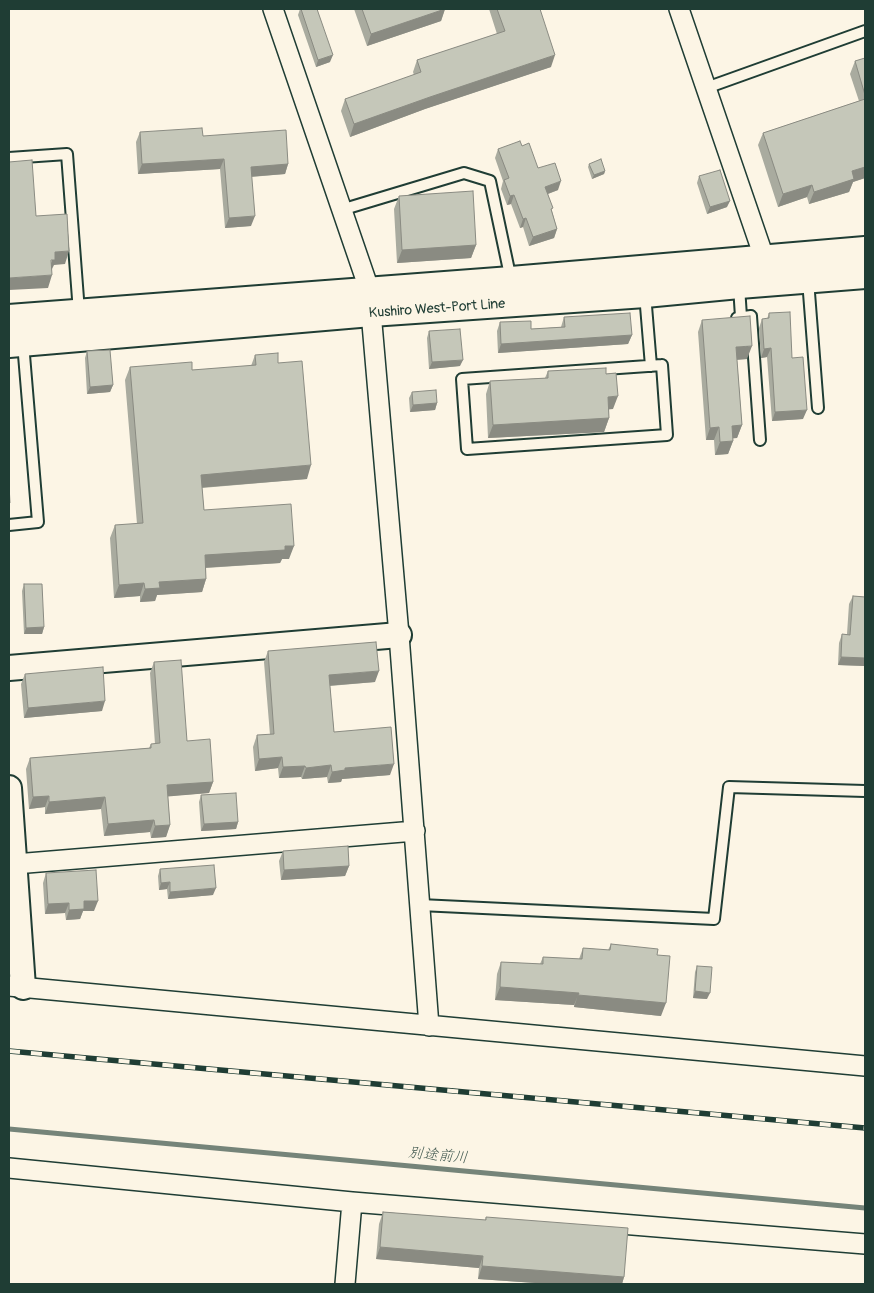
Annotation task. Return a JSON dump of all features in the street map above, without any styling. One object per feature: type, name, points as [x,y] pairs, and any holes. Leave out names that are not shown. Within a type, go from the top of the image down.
[{"type":"main road","name":"Kushiro West-Port Line","points":[[9,318],[79,312],[370,301],[644,281],[807,267],[865,250]]},
{"type":"main road","name":"Kushiro West-Port Line","points":[[807,267],[865,275]]},
{"type":"main road","name":"Kushiro West-Port Line","points":[[16,343],[370,301],[511,280],[644,281]]},
{"type":"street","points":[[273,9],[370,301],[400,635],[429,1026]]},
{"type":"street","points":[[679,9],[768,270]]},
{"type":"street","points":[[9,668],[400,635]]},
{"type":"street","points":[[9,788],[15,864],[16,986],[865,1066]]},
{"type":"street","points":[[15,864],[415,831]]},
{"type":"street","points":[[9,1168],[352,1202],[865,1244]]},
{"type":"street","points":[[344,1284],[352,1202]]},
{"type":"lane","points":[[706,88],[865,30]]},
{"type":"lane","points":[[9,158],[67,154],[79,312]]},
{"type":"lane","points":[[341,210],[464,173],[490,181],[511,280]]},
{"type":"lane","points":[[807,267],[818,408]]},
{"type":"lane","points":[[738,273],[741,317]]},
{"type":"lane","points":[[644,281],[651,366]]},
{"type":"lane","points":[[725,318],[751,316],[760,440]]},
{"type":"lane","points":[[9,525],[38,522],[16,343]]},
{"type":"lane","points":[[662,365],[668,434],[467,449],[462,379],[651,366],[662,365]]},
{"type":"lane","points":[[420,905],[714,919],[729,786],[865,791]]},
{"type":"building","points":[[301,9],[317,9],[333,55],[318,60]]},
{"type":"building","points":[[362,9],[445,9],[371,34]]},
{"type":"building","points":[[497,9],[540,9],[555,55],[354,124],[345,99],[421,72],[417,60],[505,31]]},
{"type":"building","points":[[865,58],[865,95],[855,61]]},
{"type":"building","points":[[865,99],[865,167],[852,171],[854,179],[814,192],[812,185],[783,194],[763,133]]},
{"type":"building","points":[[202,128],[203,136],[286,130],[288,164],[251,167],[255,216],[229,218],[224,159],[142,164],[140,132]]},
{"type":"building","points":[[520,141],[522,146],[529,143],[538,168],[555,163],[561,181],[545,187],[553,208],[551,209],[557,229],[533,237],[526,218],[523,219],[514,195],[510,196],[504,180],[509,178],[498,149]]},
{"type":"building","points":[[601,159],[605,171],[594,175],[589,164]]},
{"type":"building","points":[[32,160],[36,216],[67,214],[69,251],[55,252],[55,260],[51,260],[52,275],[9,278],[9,162]]},
{"type":"building","points":[[720,170],[730,201],[710,207],[699,176]]},
{"type":"building","points":[[473,191],[476,245],[402,250],[399,196]]},
{"type":"building","points":[[790,312],[792,358],[803,357],[807,410],[775,412],[771,348],[764,349],[762,319],[769,318],[769,313]]},
{"type":"building","points":[[630,313],[632,335],[501,344],[500,322],[531,321],[531,329],[565,327],[564,317]]},
{"type":"building","points":[[750,316],[752,346],[736,347],[742,425],[732,426],[733,441],[720,442],[719,427],[710,428],[702,320]]},
{"type":"building","points":[[460,329],[463,360],[432,362],[429,331]]},
{"type":"building","points":[[110,350],[113,385],[90,387],[87,351]]},
{"type":"building","points":[[278,353],[278,363],[302,361],[311,465],[201,475],[204,510],[291,504],[294,546],[285,546],[285,550],[205,555],[206,579],[159,582],[160,588],[145,589],[144,583],[119,585],[115,525],[143,523],[130,367],[192,362],[192,370],[256,365],[255,355]]},
{"type":"building","points":[[606,368],[606,374],[616,373],[618,396],[608,397],[609,418],[493,425],[490,381],[548,378],[548,371]]},
{"type":"building","points":[[436,390],[437,403],[413,405],[412,392]]},
{"type":"building","points":[[24,584],[42,584],[44,627],[26,628]]},
{"type":"building","points":[[853,596],[865,597],[865,658],[841,657],[842,634],[850,635]]},
{"type":"building","points":[[376,642],[379,671],[329,675],[334,732],[391,727],[394,764],[345,768],[345,770],[332,772],[331,765],[306,768],[305,766],[283,767],[282,757],[259,759],[257,735],[274,734],[268,651]]},
{"type":"building","points":[[181,660],[187,741],[210,739],[213,782],[167,785],[170,825],[155,826],[154,820],[108,824],[105,797],[49,802],[49,796],[33,797],[30,758],[151,748],[151,744],[160,743],[154,662]]},
{"type":"building","points":[[103,667],[105,701],[28,708],[25,674]]},
{"type":"building","points":[[236,793],[238,822],[204,824],[201,795]]},
{"type":"building","points":[[348,846],[349,866],[284,870],[283,851]]},
{"type":"building","points":[[214,865],[216,888],[170,892],[170,882],[161,883],[160,869]]},
{"type":"building","points":[[96,870],[98,901],[84,901],[84,909],[69,910],[69,903],[48,904],[46,873]]},
{"type":"building","points":[[611,944],[658,949],[657,955],[670,956],[666,1003],[578,995],[579,993],[500,987],[501,962],[543,964],[543,957],[582,959],[583,948],[610,950]]},
{"type":"building","points":[[697,966],[712,967],[710,993],[695,991]]},
{"type":"building","points":[[383,1212],[486,1220],[486,1217],[628,1228],[624,1277],[482,1266],[483,1256],[380,1247]]},
{"type":"waterway","name":"別途前川","points":[[9,1129],[865,1208]]},
{"type":"railway","points":[[9,1051],[865,1128]]}]
